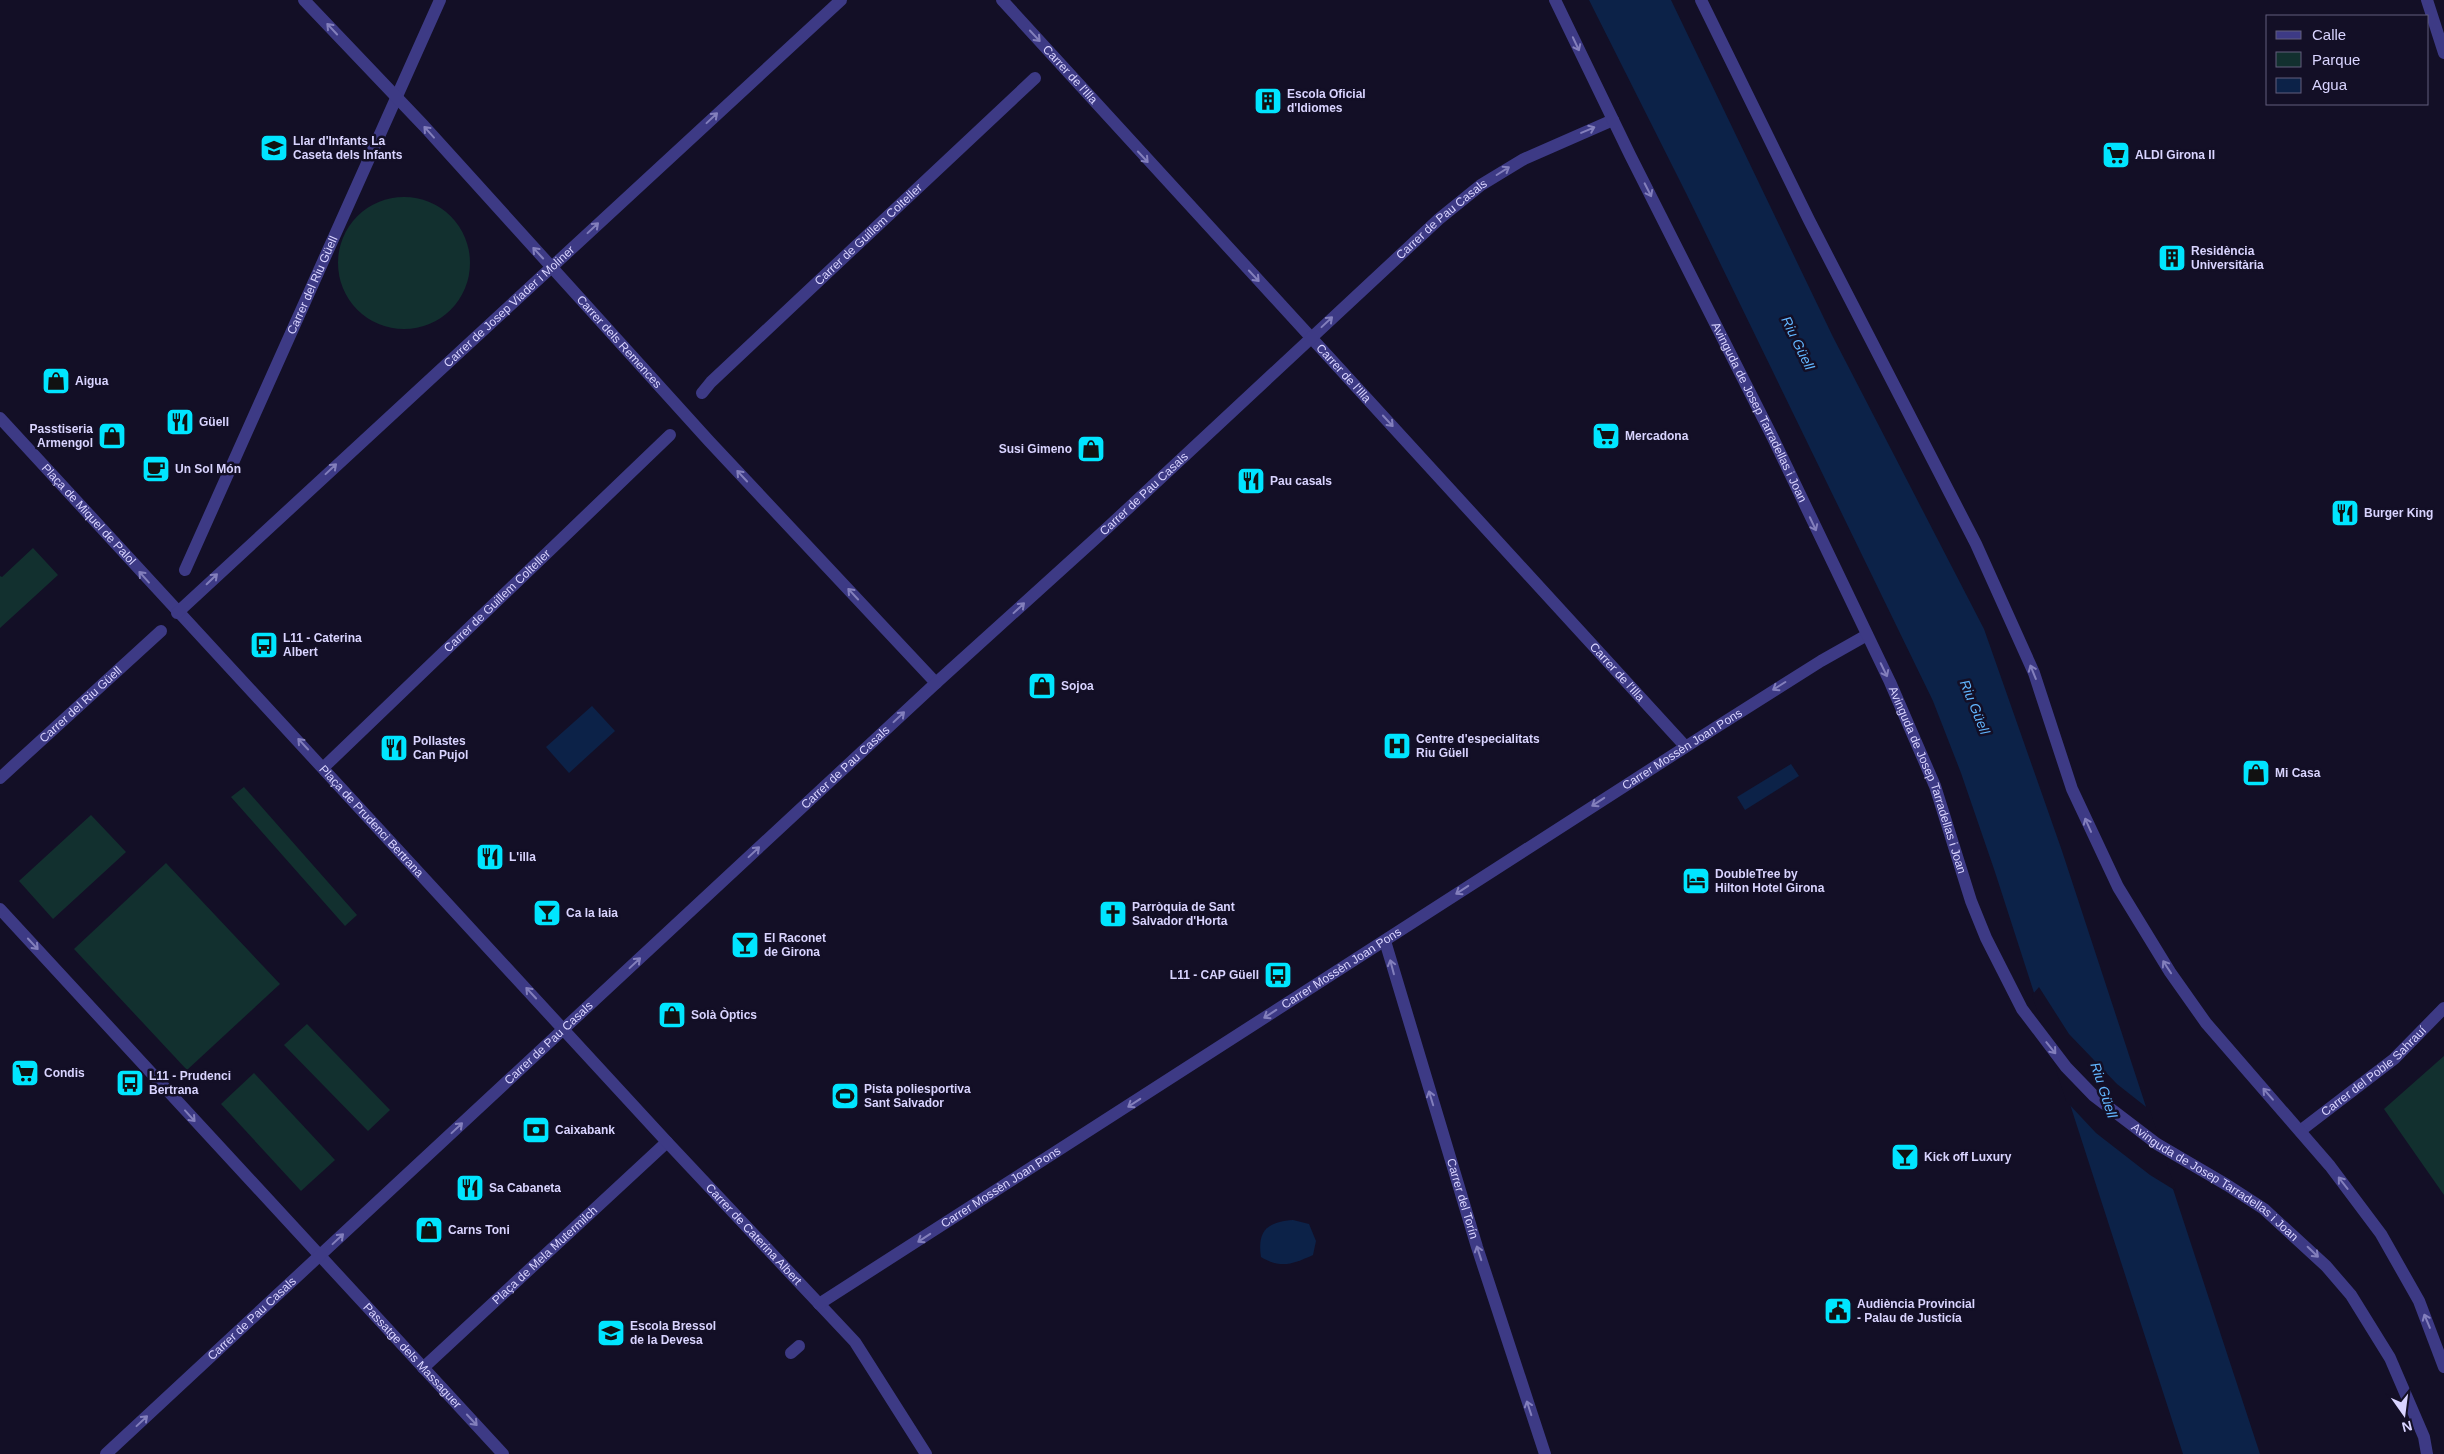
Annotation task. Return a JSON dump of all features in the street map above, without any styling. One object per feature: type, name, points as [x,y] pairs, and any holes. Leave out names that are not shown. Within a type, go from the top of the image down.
[{"type":"street","name":"Carrer dels Remences","points":[[304,0],[936,682]]},
{"type":"street","name":"Carrer del Riu Güell","points":[[185,570],[440,0]]},
{"type":"street","name":"Carrer de Josep Viader i Moliner","points":[[177,613],[841,0]]},
{"type":"street","name":"Carrer de l'Illa","points":[[1002,0],[1686,746]]},
{"type":"street","name":"Avinguda de Josep Tarradellas i Joan","points":[[1555,0],[1613,120],[1773,438],[1894,691],[1935,786],[1971,901],[1986,938],[2022,1009],[2060,1060],[2094,1096],[2157,1144],[2264,1209],[2326,1266],[2351,1295],[2390,1358],[2424,1437],[2427,1454]]},
{"type":"street","points":[[1701,0],[1809,220],[1976,544],[2034,673],[2072,789],[2118,887],[2170,972],[2206,1023],[2330,1166],[2381,1234],[2419,1301],[2444,1367]]},
{"type":"street","points":[[2427,0],[2444,53]]},
{"type":"street","name":"Carrer de Guillem Colteller","points":[[702,393],[718,375],[1035,78]]},
{"type":"street","name":"Carrer de Pau Casals","points":[[106,1454],[936,682],[1040,590],[1439,219],[1481,185],[1524,159],[1613,120]]},
{"type":"street","name":"Plaça de Miquel de Palol","points":[[0,418],[177,613]]},
{"type":"street","name":"Carrer de Guillem Colteller","points":[[324,767],[670,435]]},
{"type":"street","name":"Plaça de Prudenci Bertrana","points":[[177,613],[324,767],[564,1029]]},
{"type":"street","name":"Carrer del Riu Güell","points":[[0,778],[161,631]]},
{"type":"street","name":"Carrer Mossèn Joan Pons","points":[[819,1304],[1686,746],[1789,681],[1867,635]]},
{"type":"street","points":[[0,909],[319,1256]]},
{"type":"street","name":"Carrer del Torín","points":[[1384,940],[1477,1247],[1545,1454]]},
{"type":"street","name":"Carrer del Poble Sahrauí","points":[[2300,1131],[2394,1059],[2444,1008]]},
{"type":"street","name":"Carrer de Caterina Albert","points":[[564,1029],[667,1142],[855,1342],[926,1454]]},
{"type":"street","name":"Plaça de Mela Mutermilch","points":[[423,1368],[667,1142]]},
{"type":"street","name":"Passatge dels Massaguer","points":[[319,1256],[503,1454]]},
{"type":"green space","points":[[404,197],[417,198],[429,202],[451,216],[465,238],[469,250],[469,276],[465,288],[451,310],[429,324],[417,328],[404,329],[391,328],[379,324],[357,310],[343,288],[339,276],[338,263],[339,250],[343,238],[357,216],[379,202],[391,198]]},
{"type":"green space","points":[[33,548],[58,575],[0,628],[0,576],[2,577]]},
{"type":"green space","points":[[244,787],[357,915],[345,926],[231,797]]},
{"type":"green space","points":[[91,815],[126,852],[53,919],[19,881]]},
{"type":"green space","points":[[166,863],[280,984],[187,1070],[74,949]]},
{"type":"green space","points":[[307,1024],[390,1110],[368,1131],[284,1045]]},
{"type":"green space","points":[[2444,1056],[2444,1195],[2384,1109]]},
{"type":"green space","points":[[254,1073],[335,1160],[301,1191],[221,1104]]},
{"type":"water","name":"Riu Güell","points":[[1589,0],[1671,0],[1833,337],[1984,629],[2062,851],[2260,1454],[2183,1454],[1995,872],[1961,773],[1933,701],[1686,193]]},
{"type":"water","points":[[592,706],[615,731],[569,773],[546,747]]},
{"type":"water","points":[[1791,764],[1799,776],[1745,810],[1737,797]]},
{"type":"water","points":[[1293,1220],[1309,1224],[1316,1241],[1313,1255],[1287,1264],[1275,1263],[1261,1257],[1261,1241],[1266,1230],[1276,1223]]},
{"type":"pier","points":[[2039,987],[2069,1034],[2117,1084],[2150,1110],[2176,1191],[2150,1175],[2096,1133],[2066,1101],[2032,995]]},
{"type":"place","name":"Escola Oficial d'Idiomes","points":[[1268,101]]},
{"type":"place","name":"Llar d'Infants La Caseta dels Infants","points":[[274,148]]},
{"type":"place","name":"ALDI Girona II","points":[[2116,155]]},
{"type":"place","name":"Residència Universitària","points":[[2172,258]]},
{"type":"place","name":"Aigua","points":[[56,381]]},
{"type":"place","name":"Güell","points":[[180,422]]},
{"type":"place","name":"Passtiseria Armengol","points":[[112,436]]},
{"type":"place","name":"Mercadona","points":[[1606,436]]},
{"type":"place","name":"Susi Gimeno","points":[[1091,449]]},
{"type":"place","name":"Un Sol Món","points":[[156,469]]},
{"type":"place","name":"Pau casals","points":[[1251,481]]},
{"type":"place","name":"Burger King","points":[[2345,513]]},
{"type":"place","name":"L11 - Caterina Albert","points":[[264,645]]},
{"type":"place","name":"Sojoa","points":[[1042,686]]},
{"type":"place","name":"Centre d'especialitats Riu Güell","points":[[1397,746]]},
{"type":"place","name":"Pollastes Can Pujol","points":[[394,748]]},
{"type":"place","name":"Mi Casa","points":[[2256,773]]},
{"type":"place","name":"L'illa","points":[[490,857]]},
{"type":"place","name":"DoubleTree by Hilton Hotel Girona","points":[[1696,881]]},
{"type":"place","name":"Ca la Iaia","points":[[547,913]]},
{"type":"place","name":"Parròquia de Sant Salvador d'Horta","points":[[1113,914]]},
{"type":"place","name":"El Raconet de Girona","points":[[745,945]]},
{"type":"place","name":"L11 - CAP Güell","points":[[1278,975]]},
{"type":"place","name":"Solà Òptics","points":[[672,1015]]},
{"type":"place","name":"Condis","points":[[25,1073]]},
{"type":"place","name":"L11 - Prudenci Bertrana","points":[[130,1083]]},
{"type":"place","name":"Pista poliesportiva Sant Salvador","points":[[845,1096]]},
{"type":"place","name":"Caixabank","points":[[536,1130]]},
{"type":"place","name":"Kick off Luxury","points":[[1905,1157]]},
{"type":"place","name":"Sa Cabaneta","points":[[470,1188]]},
{"type":"place","name":"Carns Toni","points":[[429,1230]]},
{"type":"place","name":"Audiència Provincial - Palau de Justicía","points":[[1838,1311]]},
{"type":"place","name":"Escola Bressol de la Devesa","points":[[611,1333]]}]
